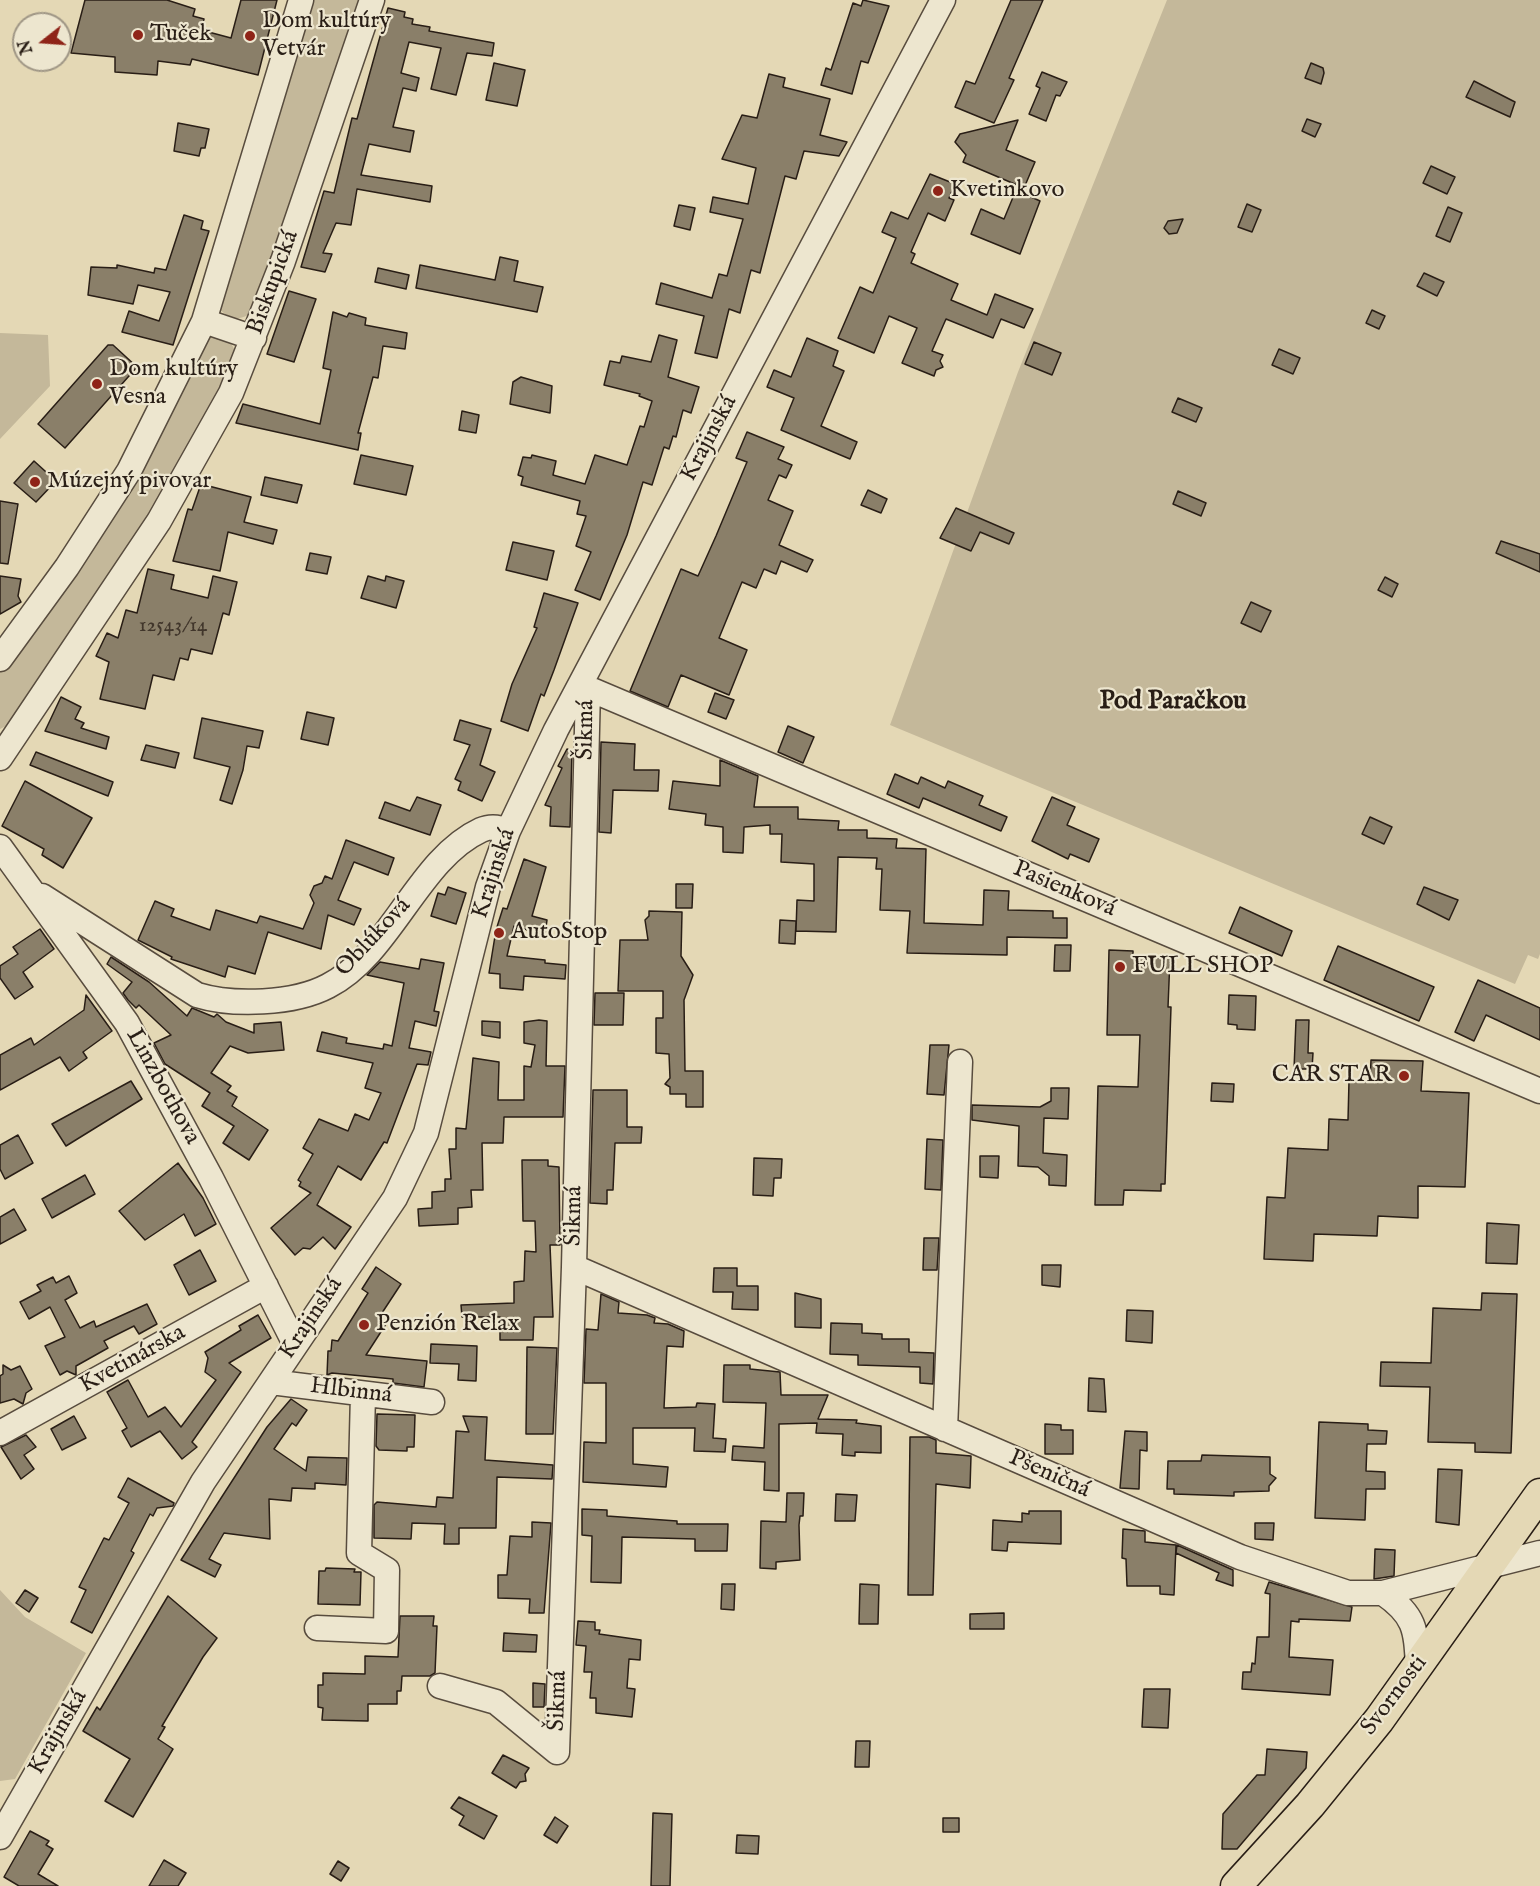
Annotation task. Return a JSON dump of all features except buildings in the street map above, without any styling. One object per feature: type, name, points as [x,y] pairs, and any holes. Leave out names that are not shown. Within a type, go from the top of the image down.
[{"type":"main road","name":"Svornosti","points":[[1236,1886],[1336,1773],[1418,1666],[1540,1494]]},
{"type":"street","points":[[0,659],[67,567],[129,471],[204,321],[301,0]]},
{"type":"street","name":"Biskupická","points":[[0,758],[8,736],[159,521],[231,393],[283,261],[372,0]]},
{"type":"street","name":"Krajinská","points":[[0,1837],[9,1799],[203,1482],[394,1198],[426,1133],[488,887],[508,831],[943,0]]},
{"type":"street","points":[[204,321],[254,338]]},
{"type":"street","name":"Pasienková","points":[[584,686],[1540,1091]]},
{"type":"street","name":"Šikmá","points":[[440,1686],[496,1702],[557,1752],[574,1267],[584,686]]},
{"type":"street","name":"Oblúková","points":[[32,890],[197,995],[218,1001],[292,998],[328,986],[351,970],[391,926],[424,882],[468,838],[486,828],[498,827],[508,831]]},
{"type":"street","name":"Linzbothova","points":[[0,847],[127,1023],[175,1109],[295,1344]]},
{"type":"street","points":[[945,1429],[960,1062]]},
{"type":"street","name":"Pšeničná","points":[[574,1267],[1240,1557],[1347,1593],[1383,1593],[1540,1553]]},
{"type":"street","name":"Kvetinárska","points":[[0,1433],[266,1286]]},
{"type":"street","name":"Hlbinná","points":[[271,1382],[432,1402]]},
{"type":"street","points":[[317,1628],[386,1631],[387,1570],[359,1553],[363,1394]]},
{"type":"street","points":[[1383,1593],[1400,1605],[1417,1632],[1418,1666]]},
{"type":"shaded area","points":[[310,0],[360,0],[256,308],[242,318],[232,317],[218,308]]},
{"type":"shaded area","points":[[1167,0],[1540,0],[1540,954],[1538,959],[1528,955],[1515,984],[890,725],[1018,372]]},
{"type":"shaded area","points":[[0,333],[48,335],[50,386],[0,439]]},
{"type":"shaded area","points":[[208,334],[228,341],[234,348],[237,359],[171,481],[89,609],[6,726],[0,729],[0,671],[47,610]]},
{"type":"shaded area","points":[[0,1590],[25,1617],[86,1653],[15,1779],[0,1781]]},
{"type":"place","name":"Tuček","points":[[138,35]]},
{"type":"place","name":"Dom kultúry Vetvár","points":[[250,36]]},
{"type":"place","name":"Kvetinkovo","points":[[938,191]]},
{"type":"place","name":"Dom kultúry Vesna","points":[[97,384]]},
{"type":"place","name":"Múzejný pivovar","points":[[35,482]]},
{"type":"place","name":"AutoStop","points":[[499,933]]},
{"type":"place","name":"FULL SHOP","points":[[1120,967]]},
{"type":"place","name":"CAR STAR","points":[[1404,1076]]},
{"type":"place","name":"Penzión Relax","points":[[364,1325]]},
{"type":"district","name":"Pod Paračkou","points":[[1173,703]]}]
